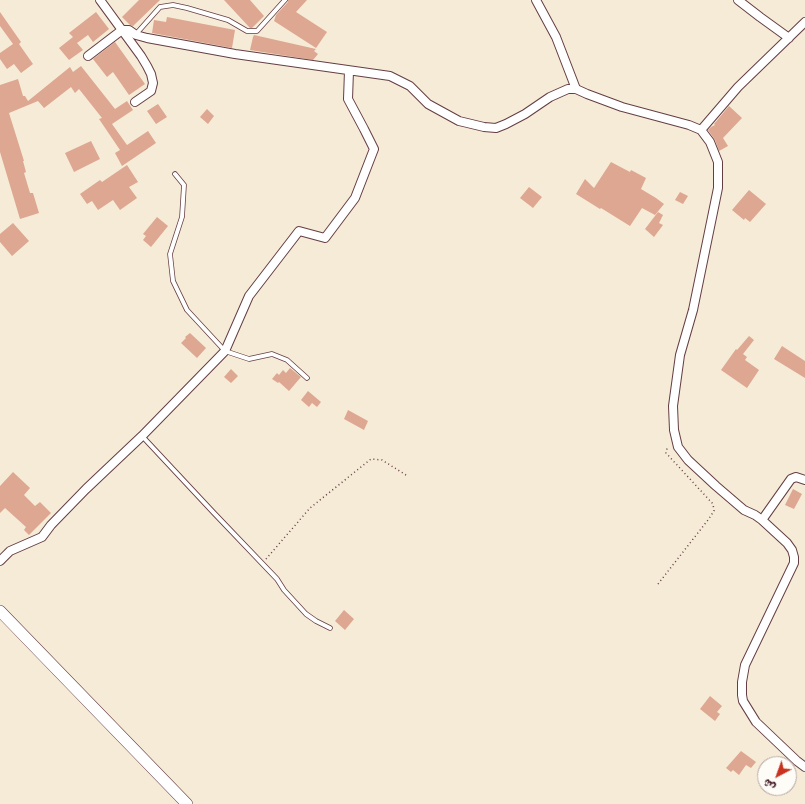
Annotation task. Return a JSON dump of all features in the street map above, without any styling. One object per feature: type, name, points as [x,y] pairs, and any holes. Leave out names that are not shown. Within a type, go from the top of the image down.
[{"type":"main road","points":[[0,611],[187,804]]},
{"type":"street","points":[[100,0],[147,66],[151,74],[153,83],[150,91],[135,102]]},
{"type":"street","points":[[536,0],[556,37],[576,89]]},
{"type":"street","points":[[738,0],[789,38]]},
{"type":"street","points":[[701,130],[738,87],[805,22]]},
{"type":"street","points":[[88,56],[122,30],[129,30],[136,35],[235,54],[390,76],[410,86],[428,104],[440,111],[459,121],[484,127],[496,128],[506,124],[550,97],[568,89],[576,89],[622,107],[689,125],[701,130],[710,142],[718,162],[718,188],[693,310],[680,355],[673,406],[674,430],[678,447],[688,460],[744,510],[762,520],[787,543],[792,550],[794,563],[745,665],[742,682],[743,701],[756,722],[805,767]]},
{"type":"street","points":[[0,561],[10,551],[42,537],[51,525],[81,494],[142,436],[225,351],[249,296],[298,231],[325,238],[355,198],[374,149],[348,99],[349,71]]},
{"type":"street","points":[[762,520],[791,479],[796,477],[805,480]]},
{"type":"lane","points":[[136,35],[160,7],[173,5],[228,20],[247,31],[257,31],[285,0]]},
{"type":"lane","points":[[175,174],[184,184],[182,217],[170,254],[173,281],[187,310],[225,351],[249,359],[272,354],[287,360],[306,378]]},
{"type":"lane","points":[[142,436],[277,579],[284,590],[306,614],[330,628]]},
{"type":"path","points":[[658,584],[714,511],[713,504],[666,453],[667,449],[678,447]]},
{"type":"path","points":[[262,564],[310,508],[371,459],[382,460],[406,475]]},
{"type":"building","points":[[139,0],[160,0],[133,26],[122,17]]},
{"type":"building","points":[[224,0],[250,0],[264,16],[252,28],[250,28]]},
{"type":"building","points":[[288,0],[307,0],[296,12],[327,32],[316,48],[274,21],[276,15],[288,2]]},
{"type":"building","points":[[0,12],[21,42],[19,44],[33,64],[21,73],[14,64],[7,69],[0,59],[0,53],[13,44],[0,26]]},
{"type":"building","points":[[96,12],[109,29],[93,42],[88,35],[77,43],[83,50],[69,60],[59,48],[73,37],[69,33]]},
{"type":"building","points":[[167,17],[235,30],[232,48],[152,33],[154,20],[166,22]]},
{"type":"building","points":[[254,35],[316,49],[314,51],[318,54],[313,60],[250,50]]},
{"type":"building","points":[[115,42],[145,84],[129,95],[113,72],[107,77],[93,59]]},
{"type":"building","points":[[81,66],[115,109],[127,101],[133,110],[112,124],[127,145],[148,131],[156,143],[122,166],[115,153],[120,150],[99,119],[102,118],[79,89],[75,93],[71,87],[44,108],[38,101],[9,113],[24,161],[26,172],[24,173],[30,193],[33,193],[39,213],[20,219],[0,152],[0,85],[18,79],[23,96],[25,96],[28,101],[70,67],[73,72]]},
{"type":"building","points":[[158,104],[167,117],[156,124],[147,111]]},
{"type":"building","points":[[729,106],[742,118],[723,138],[728,146],[719,151],[715,140],[708,130],[715,125],[714,124]]},
{"type":"building","points":[[207,109],[214,116],[208,124],[200,117]]},
{"type":"building","points":[[91,141],[100,159],[74,172],[65,153]]},
{"type":"building","points":[[611,162],[646,178],[641,189],[664,204],[655,215],[642,208],[630,226],[576,194],[585,179],[594,188]]},
{"type":"building","points":[[127,165],[138,182],[129,187],[137,198],[120,210],[113,200],[98,210],[92,201],[87,204],[80,194],[100,180],[102,182]]},
{"type":"building","points":[[529,187],[542,197],[533,208],[520,198]]},
{"type":"building","points":[[749,190],[766,204],[750,222],[745,218],[744,220],[732,210]]},
{"type":"building","points":[[680,192],[688,196],[683,204],[675,200]]},
{"type":"building","points":[[658,212],[663,215],[659,223],[663,225],[654,237],[645,229]]},
{"type":"building","points":[[157,217],[168,226],[151,247],[143,240],[146,236],[143,234]]},
{"type":"building","points":[[13,223],[29,241],[12,256],[0,242],[0,234]]},
{"type":"building","points":[[190,333],[206,348],[197,358],[181,343]]},
{"type":"building","points":[[749,336],[754,340],[743,354],[747,357],[745,360],[759,370],[747,388],[721,370],[736,349],[737,350]]},
{"type":"building","points":[[782,346],[805,361],[805,378],[774,359]]},
{"type":"building","points":[[290,368],[301,377],[289,391],[279,382],[278,383],[272,379],[277,373],[279,375],[283,370],[286,373]]},
{"type":"building","points":[[231,369],[238,376],[231,383],[224,377]]},
{"type":"building","points":[[308,391],[321,402],[317,407],[312,403],[309,407],[301,400]]},
{"type":"building","points":[[348,410],[368,421],[364,430],[344,419]]},
{"type":"building","points":[[13,472],[30,488],[24,495],[35,506],[40,502],[51,513],[29,535],[24,530],[26,527],[5,508],[0,513],[0,486]]},
{"type":"building","points":[[793,489],[802,494],[794,509],[785,505]]},
{"type":"building","points":[[344,610],[354,619],[345,630],[335,621]]},
{"type":"building","points":[[710,696],[722,706],[717,712],[720,714],[715,721],[700,709]]},
{"type":"building","points":[[741,751],[756,762],[751,768],[746,765],[739,775],[733,770],[731,772],[726,768]]}]
